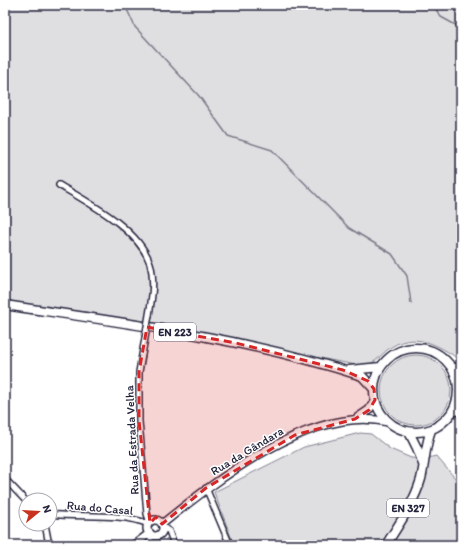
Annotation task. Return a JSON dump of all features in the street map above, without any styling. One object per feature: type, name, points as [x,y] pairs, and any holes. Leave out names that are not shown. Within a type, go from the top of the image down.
[{"type":"main road","name":"EN 223","points":[[5,305],[124,323],[236,343],[362,376],[374,389]]},
{"type":"main road","points":[[412,348],[434,352],[452,367],[460,384],[457,410],[444,422],[431,430],[409,432],[395,427],[388,422],[380,412],[375,400],[374,389],[381,367],[391,356],[405,349],[412,348]]},
{"type":"main road","name":"EN 223","points":[[343,370],[381,367]]},
{"type":"main road","points":[[452,367],[461,368]]},
{"type":"main road","name":"Rua da Gândara","points":[[355,419],[369,410],[375,400]]},
{"type":"main road","name":"Rua da Gândara","points":[[134,545],[151,534],[158,535],[162,532],[162,525],[206,488],[295,435],[355,419],[373,419],[388,422]]},
{"type":"main road","name":"EN 327","points":[[386,545],[413,498],[424,467],[426,446],[431,430]]},
{"type":"main road","points":[[409,432],[424,467]]},
{"type":"main road","points":[[151,534],[149,524],[156,520],[162,525]]},
{"type":"street","name":"Rua da Estrada Velha","points":[[59,185],[116,220],[133,235],[150,263],[153,291],[139,372],[139,421],[149,524]]},
{"type":"street","points":[[5,479],[18,493]]},
{"type":"street","points":[[206,488],[230,545]]},
{"type":"street","name":"Rua do Casal","points":[[58,514],[95,515],[140,521],[149,524]]},
{"type":"street","points":[[162,525],[169,531],[174,545]]},
{"type":"street","points":[[46,532],[48,545]]},
{"type":"street","points":[[151,534],[150,539],[152,545]]},
{"type":"highlighted area","points":[[147,327],[236,343],[343,370],[368,381],[374,389],[375,400],[369,410],[355,419],[295,435],[206,488],[162,524],[156,517],[150,523],[139,421],[139,372]]},
{"type":"shaded area","points":[[5,5],[461,5],[461,361],[443,349],[416,340],[397,344],[387,350],[373,363],[361,366],[156,326],[5,302]]},
{"type":"shaded area","points":[[416,355],[435,361],[445,371],[451,390],[445,409],[435,419],[416,425],[397,419],[387,409],[381,390],[387,371],[397,361]]},
{"type":"shaded area","points":[[360,433],[371,434],[390,449],[411,458],[424,459],[436,456],[461,485],[461,545],[234,545],[214,492],[304,447]]},
{"type":"waterway","points":[[125,5],[135,27],[199,96],[228,136],[272,150],[349,228],[392,254],[407,276],[411,303]]},
{"type":"waterway","points":[[433,5],[441,17],[461,28]]}]
